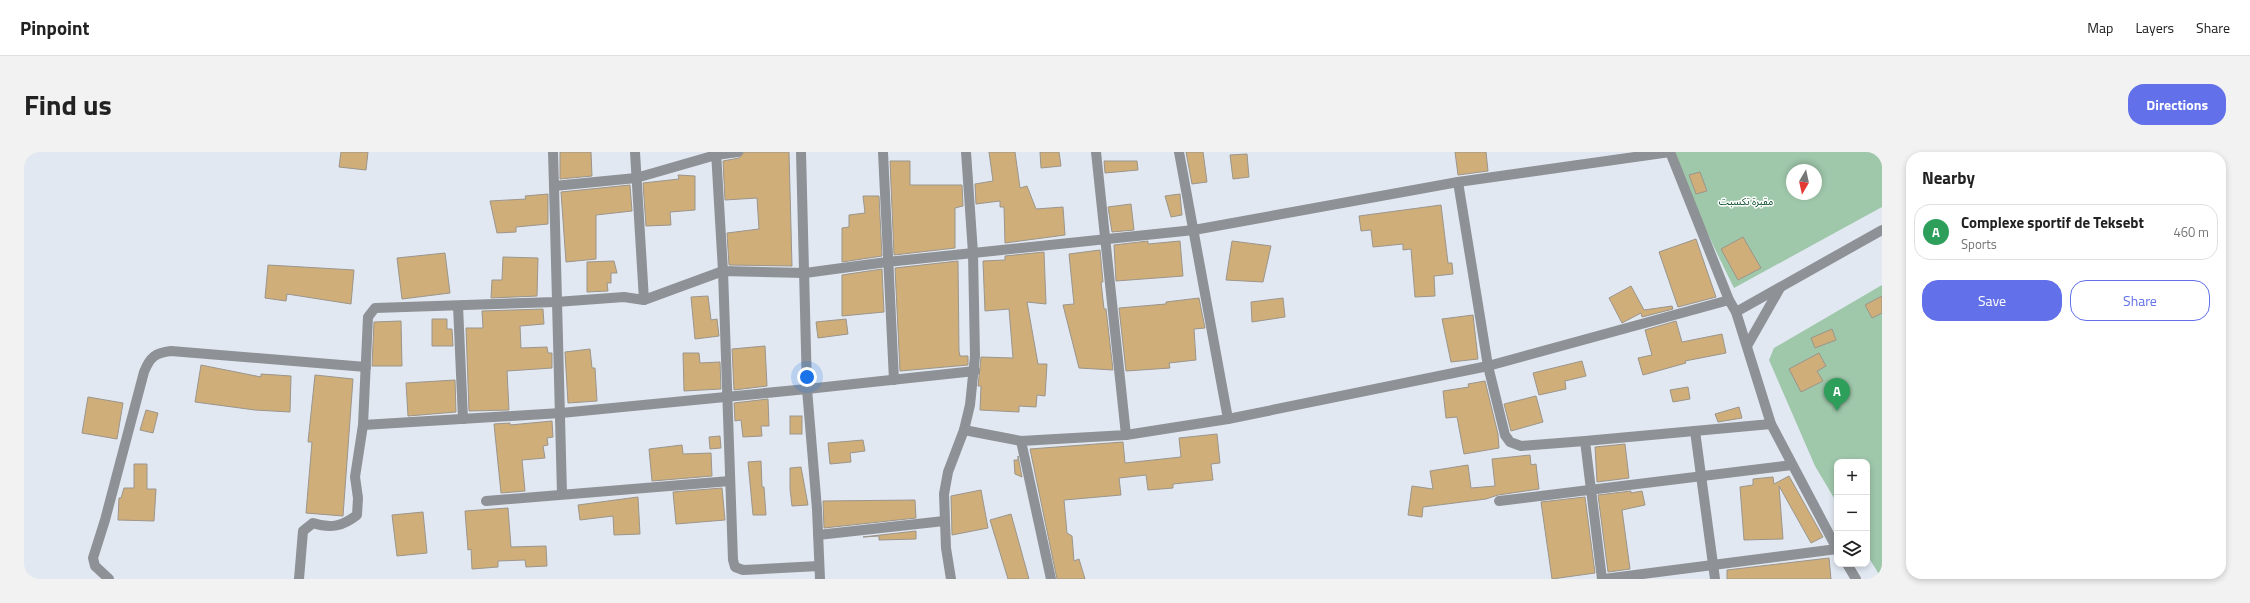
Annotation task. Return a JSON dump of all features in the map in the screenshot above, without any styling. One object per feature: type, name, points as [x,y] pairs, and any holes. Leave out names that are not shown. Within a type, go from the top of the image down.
[{"type":"street","points":[[553,152],[562,494]]},
{"type":"street","points":[[635,152],[644,300]]},
{"type":"street","points":[[554,186],[636,178],[716,154],[738,152]]},
{"type":"street","points":[[801,152],[807,389],[820,579]]},
{"type":"street","points":[[883,152],[887,262],[894,380]]},
{"type":"street","points":[[951,579],[944,521],[944,494],[948,472],[964,430],[975,370],[973,253],[966,152]]},
{"type":"street","points":[[1096,152],[1126,435]]},
{"type":"street","points":[[1179,152],[1228,419]]},
{"type":"street","points":[[299,579],[303,531],[313,524],[325,527],[345,524],[357,515],[358,498],[355,477],[363,425],[368,317],[375,308],[556,302],[624,297],[644,300],[724,271],[805,273],[887,262],[1104,238],[1194,230],[1458,182],[1670,152],[1728,300],[1736,312],[1771,424],[1837,549],[1603,579],[1590,489],[1585,441]]},
{"type":"street","points":[[716,154],[724,271],[733,560],[735,567],[743,570],[819,566]]},
{"type":"street","points":[[1458,182],[1488,366],[1504,435],[1510,442],[1521,446],[1771,424]]},
{"type":"street","points":[[1736,312],[1882,230]]},
{"type":"street","points":[[1747,346],[1780,287]]},
{"type":"street","points":[[964,430],[1021,441],[1126,435],[1228,419],[1488,366],[1728,300]]},
{"type":"street","points":[[458,306],[464,418]]},
{"type":"street","points":[[109,579],[95,566],[93,558],[105,520],[144,372],[149,359],[154,355],[171,351],[366,367]]},
{"type":"street","points":[[363,425],[561,413],[894,380],[975,370]]},
{"type":"street","points":[[1695,431],[1715,579]]},
{"type":"street","points":[[1021,441],[1051,579]]},
{"type":"street","points":[[1499,501],[1792,465]]},
{"type":"street","points":[[486,501],[730,482]]},
{"type":"street","points":[[818,534],[944,521]]},
{"type":"street","points":[[1849,567],[1856,579]]},
{"type":"green space","name":"مقبرة تكسبت","points":[[1675,152],[1882,152],[1882,207],[1734,288],[1702,221]]},
{"type":"green space","points":[[1882,285],[1882,579],[1870,560],[1870,459],[1834,459],[1834,498],[1815,466],[1769,360],[1774,348]]},
{"type":"building","points":[[341,152],[368,152],[366,170],[339,167]]},
{"type":"building","points":[[560,152],[591,152],[592,176],[560,179]]},
{"type":"building","points":[[744,152],[789,152],[792,266],[729,265],[727,233],[759,229],[757,198],[725,200],[723,161],[739,158]]},
{"type":"building","points":[[989,152],[1015,152],[1020,188],[1027,186],[1036,209],[1063,207],[1065,235],[1005,243],[1004,207],[1000,207],[1000,201],[976,204],[975,184],[993,181]]},
{"type":"building","points":[[1040,152],[1059,152],[1061,166],[1041,168]]},
{"type":"building","points":[[1186,152],[1203,152],[1207,182],[1192,184]]},
{"type":"building","points":[[1455,152],[1486,152],[1488,171],[1458,175]]},
{"type":"building","points":[[1247,154],[1249,177],[1233,179],[1230,155]]},
{"type":"building","points":[[890,161],[910,161],[910,185],[962,185],[963,206],[955,208],[955,248],[894,255]]},
{"type":"building","points":[[1104,161],[1137,161],[1138,170],[1105,173]]},
{"type":"building","points":[[1700,172],[1707,191],[1696,194],[1689,175]]},
{"type":"building","points":[[678,175],[695,176],[695,210],[670,212],[671,225],[646,226],[643,183],[679,179]]},
{"type":"building","points":[[630,185],[632,211],[596,215],[596,259],[566,262],[561,192]]},
{"type":"building","points":[[548,194],[548,224],[516,227],[516,232],[497,233],[490,201],[526,199],[525,196]]},
{"type":"building","points":[[1180,194],[1182,215],[1171,217],[1165,196]]},
{"type":"building","points":[[863,196],[879,196],[882,256],[842,262],[842,228],[849,227],[849,215],[865,213]]},
{"type":"building","points":[[1131,204],[1134,230],[1112,232],[1108,207]]},
{"type":"building","points":[[1441,205],[1448,263],[1452,263],[1453,274],[1434,276],[1435,296],[1415,297],[1411,249],[1403,250],[1403,244],[1373,247],[1371,230],[1361,231],[1359,216]]},
{"type":"building","points":[[1743,237],[1761,268],[1738,280],[1721,249]]},
{"type":"building","points":[[1696,239],[1716,297],[1678,307],[1659,252]]},
{"type":"building","points":[[1148,241],[1148,244],[1180,241],[1183,276],[1116,281],[1114,245]]},
{"type":"building","points":[[1232,241],[1271,246],[1263,282],[1226,280]]},
{"type":"building","points":[[1100,250],[1103,282],[1101,282],[1104,309],[1106,309],[1113,370],[1079,368],[1063,305],[1074,304],[1069,254]]},
{"type":"building","points":[[1044,252],[1046,304],[1027,302],[1038,364],[1047,364],[1045,396],[1037,395],[1036,407],[1019,406],[1019,412],[980,410],[981,386],[978,386],[981,357],[1013,358],[1009,309],[985,311],[983,261],[1005,260],[1005,256]]},
{"type":"building","points":[[445,253],[450,293],[402,299],[397,258]]},
{"type":"building","points":[[503,257],[538,258],[537,296],[491,298],[492,280],[502,280]]},
{"type":"building","points":[[614,261],[617,273],[611,273],[611,283],[607,283],[608,291],[587,292],[587,262]]},
{"type":"building","points":[[958,261],[959,351],[960,356],[968,356],[968,365],[900,371],[895,268]]},
{"type":"building","points":[[268,265],[354,270],[351,304],[287,294],[286,301],[265,298]]},
{"type":"building","points":[[882,269],[884,312],[842,316],[842,275]]},
{"type":"building","points":[[1631,286],[1644,310],[1672,306],[1673,309],[1642,317],[1641,313],[1622,323],[1609,298]]},
{"type":"building","points":[[708,296],[711,320],[717,319],[719,336],[695,339],[691,297]]},
{"type":"building","points":[[1882,296],[1882,313],[1872,318],[1865,305]]},
{"type":"building","points":[[1199,298],[1205,328],[1194,329],[1196,360],[1169,363],[1170,368],[1126,371],[1119,308],[1166,304],[1166,302]]},
{"type":"building","points":[[1283,298],[1285,317],[1252,322],[1251,302]]},
{"type":"building","points":[[543,309],[544,324],[520,326],[521,348],[547,347],[548,353],[552,353],[552,368],[507,371],[509,410],[469,411],[466,328],[483,328],[482,311]]},
{"type":"building","points":[[1473,315],[1478,359],[1451,362],[1442,319]]},
{"type":"building","points":[[432,319],[447,319],[447,329],[452,329],[453,346],[432,346]]},
{"type":"building","points":[[846,319],[848,334],[818,338],[816,322]]},
{"type":"building","points":[[401,321],[402,366],[372,366],[374,322]]},
{"type":"building","points":[[1676,321],[1682,342],[1722,334],[1726,353],[1685,361],[1686,363],[1643,375],[1638,358],[1652,355],[1645,330]]},
{"type":"building","points":[[1832,329],[1836,340],[1815,348],[1811,338]]},
{"type":"building","points":[[765,346],[767,386],[734,390],[732,349]]},
{"type":"building","points":[[590,349],[592,368],[595,368],[597,401],[568,403],[565,352]]},
{"type":"building","points":[[683,353],[699,353],[700,363],[720,362],[721,389],[684,391]]},
{"type":"building","points":[[1819,353],[1826,366],[1817,371],[1823,381],[1801,392],[1789,369]]},
{"type":"building","points":[[1582,361],[1586,376],[1565,381],[1566,389],[1539,395],[1533,373]]},
{"type":"building","points":[[201,365],[261,377],[261,374],[291,376],[290,412],[255,410],[195,402]]},
{"type":"building","points":[[315,375],[353,379],[343,516],[306,513],[312,442],[308,442]]},
{"type":"building","points":[[455,380],[456,412],[408,416],[406,383]]},
{"type":"building","points":[[1485,381],[1498,434],[1499,448],[1464,454],[1457,417],[1446,418],[1443,391],[1469,387],[1468,384]]},
{"type":"building","points":[[1688,387],[1690,399],[1673,402],[1670,390]]},
{"type":"building","points":[[1536,396],[1543,422],[1511,431],[1504,404]]},
{"type":"building","points":[[88,397],[123,403],[117,439],[82,433]]},
{"type":"building","points":[[768,399],[769,426],[761,426],[762,436],[743,437],[741,420],[735,421],[734,403]]},
{"type":"building","points":[[1739,407],[1742,418],[1718,422],[1715,414]]},
{"type":"building","points":[[146,410],[158,413],[153,433],[140,430]]},
{"type":"building","points":[[790,416],[802,416],[802,434],[790,434]]},
{"type":"building","points":[[552,421],[553,437],[547,438],[548,445],[543,446],[545,458],[522,460],[525,491],[501,493],[494,424],[510,423],[510,425]]},
{"type":"building","points":[[1217,434],[1220,463],[1211,464],[1213,480],[1173,484],[1173,488],[1148,490],[1146,475],[1119,478],[1121,495],[1064,500],[1067,533],[1072,536],[1074,561],[1079,559],[1085,579],[1057,579],[1030,449],[1123,442],[1125,463],[1181,457],[1179,438]]},
{"type":"building","points":[[720,436],[721,448],[710,449],[709,437]]},
{"type":"building","points":[[863,440],[865,451],[850,453],[851,462],[830,464],[828,443]]},
{"type":"building","points":[[1625,444],[1629,478],[1597,482],[1595,447]]},
{"type":"building","points":[[682,445],[683,454],[711,453],[712,476],[652,481],[649,449]]},
{"type":"building","points":[[1530,455],[1531,465],[1536,464],[1539,489],[1498,495],[1486,499],[1423,507],[1422,517],[1408,515],[1412,486],[1433,489],[1430,471],[1468,465],[1471,488],[1495,486],[1492,459]]},
{"type":"building","points":[[1018,456],[1022,477],[1015,474],[1014,460],[1018,460]]},
{"type":"building","points":[[761,461],[762,487],[764,487],[766,515],[753,515],[748,462]]},
{"type":"building","points":[[134,464],[147,464],[147,489],[156,489],[154,521],[118,520],[119,498],[121,498],[124,488],[134,488]]},
{"type":"building","points":[[801,467],[808,505],[792,506],[790,468]]},
{"type":"building","points":[[1789,476],[1823,537],[1811,543],[1779,486],[1783,539],[1744,540],[1740,487],[1753,485],[1753,479],[1773,477],[1774,484]]},
{"type":"building","points":[[722,488],[725,520],[676,524],[673,492]]},
{"type":"building","points":[[981,490],[988,528],[952,535],[951,496]]},
{"type":"building","points":[[1631,491],[1631,493],[1642,491],[1645,505],[1622,510],[1630,569],[1608,572],[1598,495]]},
{"type":"building","points":[[638,497],[640,534],[614,535],[613,516],[580,520],[578,505]]},
{"type":"building","points":[[1585,497],[1595,573],[1552,579],[1541,502]]},
{"type":"building","points":[[915,500],[916,518],[824,528],[823,501]]},
{"type":"building","points":[[508,508],[511,547],[546,546],[547,566],[526,567],[525,560],[498,561],[498,567],[472,569],[471,549],[468,550],[465,511]]},
{"type":"building","points":[[423,512],[427,553],[397,556],[392,515]]},
{"type":"building","points":[[1011,514],[1029,579],[1008,579],[990,520]]},
{"type":"building","points":[[916,531],[916,539],[879,540],[879,536],[863,537]]},
{"type":"building","points":[[1829,558],[1831,579],[1727,579],[1727,570]]},
{"type":"place","name":"Complexe sportif de Teksebt","points":[[1837,411]]}]
